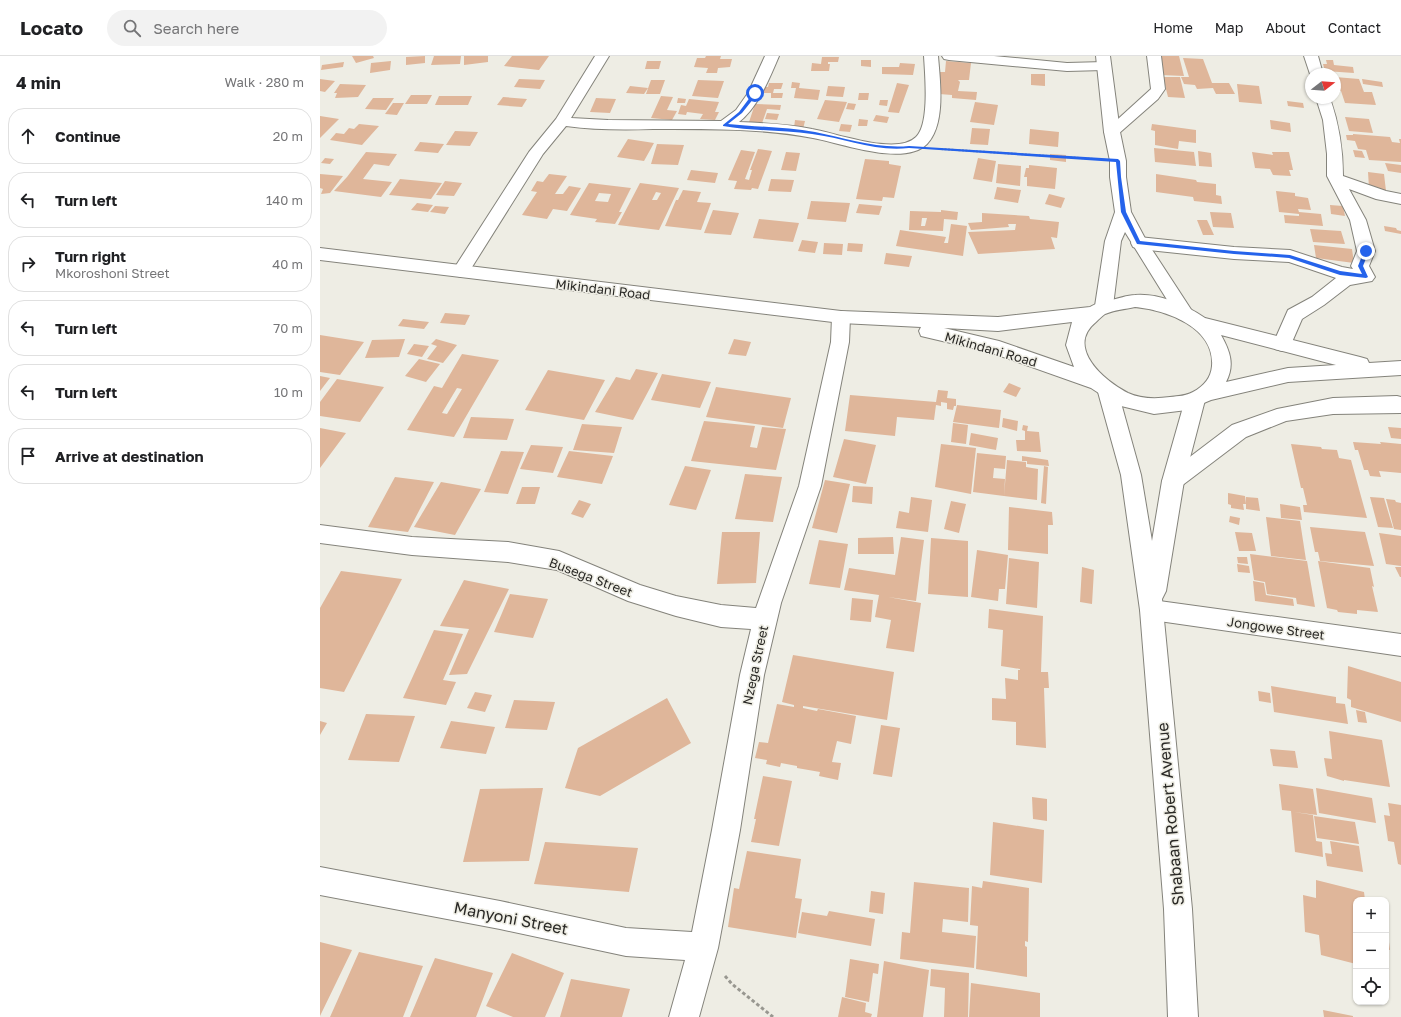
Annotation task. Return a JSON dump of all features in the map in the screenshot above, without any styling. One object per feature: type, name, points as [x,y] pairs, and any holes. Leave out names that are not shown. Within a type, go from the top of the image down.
[{"type":"main road","points":[[461,271],[537,152],[562,122],[602,56]]},
{"type":"main road","points":[[724,126],[740,112],[755,93],[772,56]]},
{"type":"main road","points":[[562,122],[587,125],[724,126],[813,133],[876,147],[893,149],[909,147],[921,141],[927,131],[934,90],[931,56]]},
{"type":"main road","points":[[949,56],[1067,67],[1104,61],[1112,132],[1118,161],[1118,177],[1123,212],[1139,243],[1192,318],[1210,334],[1218,346],[1222,358],[1221,371],[1217,383],[1201,397]]},
{"type":"main road","points":[[1112,132],[1153,96],[1158,88],[1154,56]]},
{"type":"main road","points":[[1311,56],[1314,68]]},
{"type":"main road","points":[[1325,104],[1330,120],[1335,154],[1336,179],[1358,220],[1366,251],[1360,266],[1366,277]]},
{"type":"main road","points":[[1336,179],[1382,195],[1401,199]]},
{"type":"main road","points":[[1098,310],[1113,241],[1123,212]]},
{"type":"main road","points":[[1139,243],[1234,253],[1290,256],[1340,273],[1366,277]]},
{"type":"main road","name":"Mikindani Road","points":[[320,254],[841,317],[998,324],[1098,310]]},
{"type":"main road","points":[[1282,344],[1294,315],[1318,301],[1345,280],[1366,277]]},
{"type":"main road","points":[[1376,369],[1192,318],[1169,307],[1152,303],[1135,301],[1119,302],[1098,310],[1082,322],[1076,333],[1075,345],[1077,357],[1084,370],[1101,387],[1125,400],[1143,405],[1179,405],[1201,397],[1288,375],[1401,368]]},
{"type":"main road","name":"Nzega Street","points":[[684,1017],[703,948],[726,830],[752,675],[765,619],[810,486],[840,342],[841,317]]},
{"type":"main road","name":"Mikindani Road","points":[[886,320],[992,346],[1101,387]]},
{"type":"main road","name":"Shabaan Robert Avenue","points":[[1101,387],[1130,475],[1152,610],[1178,909],[1184,1017]]},
{"type":"main road","name":"Shabaan Robert Avenue","points":[[1152,610],[1173,481],[1201,397]]},
{"type":"main road","points":[[1173,481],[1239,431],[1284,414],[1333,406],[1401,405]]},
{"type":"main road","name":"Busega Street","points":[[320,534],[412,546],[508,552],[559,561],[636,594],[676,606],[721,616],[765,619]]},
{"type":"main road","name":"Jongowe Street","points":[[1152,610],[1401,645]]},
{"type":"main road","name":"Manyoni Street","points":[[320,881],[500,915],[626,942],[684,945],[703,948]]},
{"type":"path","points":[[909,147],[1118,161]]},
{"type":"path","points":[[703,948],[732,984],[773,1017]]},
{"type":"building","points":[[352,56],[373,56],[374,58],[356,63]]},
{"type":"building","points":[[425,56],[425,63],[406,65],[406,57]]},
{"type":"building","points":[[434,56],[461,56],[460,64],[431,65]]},
{"type":"building","points":[[464,56],[488,56],[488,62],[464,65]]},
{"type":"building","points":[[512,56],[549,56],[539,70],[504,66]]},
{"type":"building","points":[[706,56],[721,56],[720,59],[732,59],[730,67],[718,68],[717,73],[706,73],[708,68],[694,67],[697,58],[705,58]]},
{"type":"building","points":[[1153,56],[1179,56],[1184,76],[1161,75]]},
{"type":"building","points":[[822,57],[839,57],[838,62],[828,62],[828,64],[830,64],[829,71],[811,71],[812,63],[821,64]]},
{"type":"building","points":[[1183,58],[1203,59],[1212,83],[1229,83],[1235,94],[1216,94],[1213,88],[1197,89],[1195,85],[1184,84],[1181,77],[1189,77]]},
{"type":"building","points":[[861,60],[871,60],[871,67],[861,66]]},
{"type":"building","points":[[1326,60],[1333,60],[1334,65],[1353,67],[1354,73],[1341,72],[1341,68],[1324,68],[1323,64],[1327,64]]},
{"type":"building","points":[[391,61],[390,70],[370,73],[371,63]]},
{"type":"building","points":[[647,61],[661,61],[659,69],[645,69]]},
{"type":"building","points":[[946,61],[971,63],[969,80],[958,80],[960,82],[958,91],[977,92],[976,100],[952,98],[952,95],[939,94],[941,81],[939,81],[938,72],[945,72]]},
{"type":"building","points":[[344,62],[343,67],[321,70],[322,65]]},
{"type":"building","points":[[900,63],[915,64],[913,75],[882,74],[882,67],[899,67]]},
{"type":"building","points":[[1031,74],[1045,74],[1045,86],[1031,85]]},
{"type":"building","points":[[1163,77],[1180,77],[1185,98],[1168,97]]},
{"type":"building","points":[[1341,78],[1359,79],[1364,92],[1372,92],[1376,105],[1345,103],[1341,91]]},
{"type":"building","points":[[320,79],[335,81],[325,92],[320,91]]},
{"type":"building","points":[[519,79],[545,80],[540,89],[514,87]]},
{"type":"building","points":[[1362,79],[1382,82],[1383,87],[1363,84]]},
{"type":"building","points":[[651,80],[665,80],[660,94],[646,94]]},
{"type":"building","points":[[698,80],[724,81],[718,98],[692,96]]},
{"type":"building","points":[[792,82],[800,83],[799,88],[820,90],[818,100],[794,98],[796,88],[791,88]]},
{"type":"building","points":[[769,83],[783,83],[781,89],[774,89],[773,93],[783,93],[782,98],[771,98],[771,93],[760,93],[762,87],[768,87]]},
{"type":"building","points":[[897,83],[909,85],[899,113],[888,112]]},
{"type":"building","points":[[340,84],[366,85],[358,97],[335,98],[337,93],[334,93]]},
{"type":"building","points":[[1237,84],[1259,86],[1262,104],[1239,102]]},
{"type":"building","points":[[630,86],[648,88],[644,94],[626,93]]},
{"type":"building","points":[[828,86],[845,87],[843,97],[826,96]]},
{"type":"building","points":[[859,93],[869,93],[868,100],[858,100]]},
{"type":"building","points":[[411,95],[432,95],[427,104],[405,104]]},
{"type":"building","points":[[439,96],[472,96],[468,105],[435,105]]},
{"type":"building","points":[[661,96],[673,97],[667,110],[677,111],[672,120],[651,118]]},
{"type":"building","points":[[503,97],[527,99],[522,107],[497,105]]},
{"type":"building","points":[[373,98],[394,98],[386,110],[365,109]]},
{"type":"building","points":[[596,98],[616,99],[610,113],[590,112]]},
{"type":"building","points":[[678,98],[686,99],[685,103],[677,103]]},
{"type":"building","points":[[689,99],[719,102],[715,112],[719,112],[715,120],[700,119],[703,114],[687,112],[686,115],[678,114],[681,105],[686,106]]},
{"type":"building","points":[[825,100],[847,102],[839,122],[817,119]]},
{"type":"building","points":[[880,100],[888,100],[887,106],[879,105]]},
{"type":"building","points":[[1287,101],[1303,103],[1304,108],[1288,106]]},
{"type":"building","points":[[975,102],[998,105],[994,125],[970,122]]},
{"type":"building","points":[[393,103],[404,103],[397,115],[385,114]]},
{"type":"building","points":[[848,103],[856,104],[854,110],[846,109]]},
{"type":"building","points":[[755,104],[781,105],[780,110],[767,109],[761,126],[748,125]]},
{"type":"building","points":[[767,113],[779,114],[777,120],[765,119]]},
{"type":"building","points":[[876,115],[889,117],[887,123],[873,121]]},
{"type":"building","points":[[320,116],[339,119],[320,138]]},
{"type":"building","points":[[1345,117],[1369,119],[1373,133],[1349,131]]},
{"type":"building","points":[[859,119],[868,120],[867,126],[858,126]]},
{"type":"building","points":[[795,120],[805,121],[803,129],[794,128]]},
{"type":"building","points":[[1270,120],[1290,123],[1291,132],[1271,129]]},
{"type":"building","points":[[359,124],[379,126],[362,145],[330,140],[336,133],[344,134],[349,128],[354,129]]},
{"type":"building","points":[[841,124],[852,125],[850,132],[839,131]]},
{"type":"building","points":[[1152,124],[1196,130],[1196,143],[1179,141],[1178,149],[1155,145],[1155,131],[1151,130]]},
{"type":"building","points":[[972,128],[990,129],[988,145],[970,144]]},
{"type":"building","points":[[1030,129],[1059,132],[1058,147],[1029,144]]},
{"type":"building","points":[[455,131],[478,132],[470,146],[446,145]]},
{"type":"building","points":[[1353,134],[1390,137],[1392,142],[1400,143],[1399,139],[1401,139],[1401,162],[1369,160],[1366,150],[1358,149],[1355,141],[1347,140],[1346,135]]},
{"type":"building","points":[[628,139],[654,143],[644,161],[617,157]]},
{"type":"building","points":[[420,142],[444,144],[438,153],[414,151]]},
{"type":"building","points":[[657,144],[684,145],[678,165],[651,164]]},
{"type":"building","points":[[1154,148],[1194,152],[1196,166],[1155,162]]},
{"type":"building","points":[[758,149],[772,151],[758,189],[734,189],[737,181],[728,180],[741,150],[755,152],[745,179],[749,180],[752,170],[750,170]]},
{"type":"building","points":[[1353,150],[1362,151],[1365,158],[1355,157]]},
{"type":"building","points":[[1198,151],[1211,153],[1212,167],[1199,166]]},
{"type":"building","points":[[366,152],[397,154],[389,166],[374,164],[363,179],[392,182],[381,197],[334,191],[347,177]]},
{"type":"building","points":[[786,152],[800,153],[796,171],[781,170]]},
{"type":"building","points":[[1252,152],[1273,155],[1272,152],[1289,152],[1293,170],[1289,170],[1291,176],[1273,175],[1270,169],[1255,168]]},
{"type":"building","points":[[1050,154],[1066,155],[1066,162],[1050,160]]},
{"type":"building","points":[[325,158],[334,159],[330,164],[321,163]]},
{"type":"building","points":[[978,158],[996,161],[992,182],[973,179]]},
{"type":"building","points":[[865,159],[889,161],[889,164],[901,166],[894,198],[883,197],[882,201],[856,199]]},
{"type":"building","points":[[1385,163],[1401,165],[1401,173],[1388,171]]},
{"type":"building","points":[[998,164],[1021,166],[1020,186],[996,183]]},
{"type":"building","points":[[1029,165],[1057,168],[1055,189],[1027,186],[1027,177],[1024,177],[1026,168],[1029,168]]},
{"type":"building","points":[[691,170],[718,173],[715,183],[687,180]]},
{"type":"building","points":[[1368,172],[1384,174],[1386,191],[1369,188]]},
{"type":"building","points":[[320,174],[343,176],[330,193],[321,194],[323,189],[320,188]]},
{"type":"building","points":[[549,174],[567,176],[555,194],[563,194],[569,186],[581,188],[567,211],[553,209],[547,219],[522,215],[537,192],[531,191],[537,181],[543,182]]},
{"type":"building","points":[[1156,174],[1216,184],[1216,195],[1221,196],[1222,204],[1194,201],[1193,197],[1156,192]]},
{"type":"building","points":[[400,179],[442,183],[431,199],[389,195]]},
{"type":"building","points":[[771,179],[794,180],[791,192],[768,191]]},
{"type":"building","points":[[445,181],[462,183],[454,196],[436,195]]},
{"type":"building","points":[[589,183],[631,188],[619,212],[622,212],[615,224],[595,222],[597,219],[570,215]],"holes":[[[599,193],[611,194],[608,202],[595,201]]]},
{"type":"building","points":[[640,183],[679,188],[659,230],[618,225]],"holes":[[[656,192],[661,193],[657,200],[652,200]]]},
{"type":"building","points":[[997,187],[1021,190],[1018,203],[994,199]]},
{"type":"building","points":[[683,190],[701,192],[697,202],[711,203],[701,230],[665,226],[676,200],[678,200]]},
{"type":"building","points":[[1276,191],[1295,193],[1295,196],[1308,198],[1311,210],[1298,209],[1299,212],[1321,214],[1323,226],[1285,223],[1284,215],[1299,216],[1299,214],[1279,212]]},
{"type":"building","points":[[1049,194],[1065,198],[1061,208],[1045,204]]},
{"type":"building","points":[[811,201],[850,203],[846,222],[807,219]]},
{"type":"building","points":[[417,203],[433,205],[428,212],[411,210]]},
{"type":"building","points":[[859,204],[882,206],[879,215],[856,213]]},
{"type":"building","points":[[1330,205],[1343,206],[1345,216],[1331,214]]},
{"type":"building","points":[[435,206],[449,207],[445,214],[430,212]]},
{"type":"building","points":[[713,210],[739,213],[731,235],[704,233]]},
{"type":"building","points":[[941,210],[958,212],[957,220],[944,219],[943,231],[909,230],[910,211],[941,212]],"holes":[[[922,218],[927,218],[925,226],[921,226]]]},
{"type":"building","points":[[1210,212],[1231,213],[1234,228],[1213,227]]},
{"type":"building","points":[[982,213],[1029,216],[1030,219],[1059,222],[1057,238],[1051,237],[1055,249],[978,254],[968,232],[1015,230],[1016,224],[1008,224],[1009,227],[971,230],[968,223],[982,222]]},
{"type":"building","points":[[759,219],[799,223],[793,242],[753,238]]},
{"type":"building","points":[[1197,220],[1207,220],[1214,235],[1203,235]]},
{"type":"building","points":[[951,224],[967,226],[963,256],[896,246],[900,230],[946,237],[944,243],[948,243]]},
{"type":"building","points":[[1384,226],[1396,228],[1397,230],[1401,231],[1401,234],[1385,231]]},
{"type":"building","points":[[1310,229],[1341,231],[1345,244],[1313,242]]},
{"type":"building","points":[[802,240],[818,242],[815,253],[798,251]]},
{"type":"building","points":[[824,243],[843,244],[842,255],[823,254]]},
{"type":"building","points":[[848,243],[863,244],[862,252],[847,251]]},
{"type":"building","points":[[1314,245],[1352,249],[1354,263],[1316,258]]},
{"type":"building","points":[[886,253],[912,256],[909,267],[884,264]]},
{"type":"building","points":[[445,313],[470,315],[465,325],[440,323]]},
{"type":"building","points":[[403,319],[429,322],[424,329],[398,326]]},
{"type":"building","points":[[320,335],[364,342],[340,375],[320,372]]},
{"type":"building","points":[[405,339],[399,357],[365,358],[372,340]]},
{"type":"building","points":[[436,339],[457,345],[443,363],[427,359],[437,346],[431,344]]},
{"type":"building","points":[[734,339],[751,342],[746,356],[728,354]]},
{"type":"building","points":[[414,344],[429,346],[422,357],[407,354]]},
{"type":"building","points":[[462,354],[499,360],[454,437],[407,430],[434,386],[442,388]],"holes":[[[457,388],[462,389],[447,414],[442,413]]]},
{"type":"building","points":[[419,359],[440,364],[426,382],[405,376]]},
{"type":"building","points":[[636,369],[658,373],[633,420],[595,412],[616,377],[630,380]]},
{"type":"building","points":[[548,370],[605,380],[584,420],[525,410]]},
{"type":"building","points":[[662,374],[711,382],[700,408],[651,400]]},
{"type":"building","points":[[320,376],[330,378],[320,391]]},
{"type":"building","points":[[337,379],[384,387],[360,422],[320,416],[320,402]]},
{"type":"building","points":[[1009,383],[1021,388],[1016,397],[1003,392]]},
{"type":"building","points":[[716,387],[791,398],[783,428],[706,417]]},
{"type":"building","points":[[938,390],[948,391],[947,398],[956,399],[956,406],[954,406],[953,410],[947,409],[947,403],[941,402],[941,406],[936,405],[934,420],[897,417],[895,436],[845,431],[850,395],[936,402]]},
{"type":"building","points":[[957,405],[1001,410],[999,428],[953,422]]},
{"type":"building","points":[[471,417],[514,419],[507,440],[463,438]]},
{"type":"building","points":[[1003,418],[1018,421],[1017,431],[1002,427]]},
{"type":"building","points":[[704,421],[755,426],[750,447],[757,448],[762,427],[786,429],[776,470],[691,461]]},
{"type":"building","points":[[953,423],[968,425],[966,444],[951,442]]},
{"type":"building","points":[[582,424],[622,427],[614,453],[573,450]]},
{"type":"building","points":[[1023,425],[1028,426],[1027,431],[1039,432],[1041,452],[1017,451],[1016,440],[1025,440],[1025,431],[1022,430]]},
{"type":"building","points":[[1388,427],[1401,428],[1401,439],[1391,438]]},
{"type":"building","points":[[320,428],[346,433],[320,468]]},
{"type":"building","points":[[971,433],[998,438],[996,450],[969,445]]},
{"type":"building","points":[[844,439],[876,445],[866,484],[833,477]]},
{"type":"building","points":[[1353,442],[1401,444],[1401,473],[1379,471],[1381,477],[1370,476],[1368,470],[1364,470],[1358,450],[1355,450]]},
{"type":"building","points":[[941,444],[976,448],[971,494],[935,487]]},
{"type":"building","points":[[1291,444],[1337,450],[1339,458],[1351,460],[1367,518],[1304,512],[1303,505],[1307,505],[1303,488],[1301,488]]},
{"type":"building","points":[[531,445],[563,447],[553,473],[520,469]]},
{"type":"building","points":[[501,451],[524,452],[508,494],[484,492]]},
{"type":"building","points":[[569,451],[613,456],[602,484],[557,477]]},
{"type":"building","points":[[977,453],[1006,456],[1005,469],[994,468],[993,478],[1005,479],[1004,496],[973,492]]},
{"type":"building","points":[[1022,456],[1048,460],[1049,466],[1027,464],[1027,461],[1022,461]]},
{"type":"building","points":[[1007,460],[1026,462],[1026,467],[1038,469],[1037,500],[1004,496]]},
{"type":"building","points":[[685,466],[711,470],[696,510],[669,505]]},
{"type":"building","points":[[1044,466],[1048,467],[1046,504],[1041,503]]},
{"type":"building","points":[[745,474],[782,477],[773,522],[735,519]]},
{"type":"building","points":[[395,477],[434,482],[408,532],[368,527]]},
{"type":"building","points":[[825,480],[850,484],[837,533],[812,528]]},
{"type":"building","points":[[441,482],[481,489],[455,535],[414,527]]},
{"type":"building","points":[[853,486],[873,487],[872,504],[852,502]]},
{"type":"building","points":[[522,487],[540,487],[535,504],[516,504]]},
{"type":"building","points":[[1228,493],[1245,496],[1246,504],[1243,504],[1244,510],[1231,508],[1231,505],[1228,504]]},
{"type":"building","points":[[911,497],[932,500],[928,532],[896,528],[899,511],[909,513]]},
{"type":"building","points":[[1246,497],[1258,498],[1260,511],[1246,509]]},
{"type":"building","points":[[1370,497],[1384,498],[1393,528],[1378,527]]},
{"type":"building","points":[[1386,499],[1395,500],[1396,502],[1401,503],[1401,530],[1394,529]]},
{"type":"building","points":[[579,500],[591,504],[583,518],[571,514]]},
{"type":"building","points":[[951,501],[966,504],[959,533],[944,529]]},
{"type":"building","points":[[1280,504],[1300,507],[1302,520],[1281,518]]},
{"type":"building","points":[[1009,507],[1052,512],[1053,525],[1048,525],[1048,554],[1008,550]]},
{"type":"building","points":[[1230,516],[1240,518],[1239,525],[1229,522]]},
{"type":"building","points":[[1266,517],[1300,521],[1306,560],[1271,556]]},
{"type":"building","points":[[1310,527],[1365,532],[1374,566],[1320,561],[1318,552],[1315,552]]},
{"type":"building","points":[[722,532],[760,532],[756,583],[717,584]]},
{"type":"building","points":[[1235,532],[1252,533],[1256,551],[1239,551]]},
{"type":"building","points":[[1379,533],[1401,536],[1401,566],[1386,564]]},
{"type":"building","points":[[893,537],[894,554],[858,554],[858,538]]},
{"type":"building","points":[[901,537],[924,540],[916,601],[888,597],[921,603],[914,652],[886,648],[891,620],[875,617],[879,595],[844,590],[849,568],[895,575]]},
{"type":"building","points":[[931,538],[968,541],[968,597],[928,594]]},
{"type":"building","points":[[819,540],[848,544],[840,588],[809,584]]},
{"type":"building","points":[[977,550],[1008,555],[1005,589],[999,589],[998,601],[971,597]]},
{"type":"building","points":[[1250,554],[1307,561],[1315,607],[1297,604],[1296,598],[1267,594],[1265,582],[1254,580]]},
{"type":"building","points":[[1237,557],[1247,557],[1248,564],[1238,563]]},
{"type":"building","points":[[1009,558],[1039,562],[1037,608],[1006,604]]},
{"type":"building","points":[[1318,561],[1370,568],[1374,587],[1372,586],[1378,612],[1357,610],[1357,614],[1338,612],[1337,610],[1327,608]]},
{"type":"building","points":[[1237,564],[1249,566],[1250,573],[1238,572]]},
{"type":"building","points":[[1082,567],[1094,570],[1092,604],[1080,602]]},
{"type":"building","points":[[1395,567],[1401,567],[1401,577],[1400,577]]},
{"type":"building","points":[[341,571],[402,579],[344,692],[320,688],[320,608]]},
{"type":"building","points":[[464,580],[509,589],[467,674],[449,675],[469,629],[440,626]]},
{"type":"building","points":[[1253,581],[1264,583],[1266,595],[1293,599],[1294,606],[1255,601]]},
{"type":"building","points":[[510,594],[548,599],[533,638],[494,632]]},
{"type":"building","points":[[852,598],[873,600],[871,622],[850,620]]},
{"type":"building","points":[[989,609],[1043,616],[1041,672],[1048,672],[1049,688],[1044,688],[1046,748],[1016,745],[1016,722],[992,720],[992,698],[1006,699],[1005,678],[1018,680],[1018,670],[1020,669],[1001,666],[1003,630],[988,628]]},
{"type":"building","points":[[434,630],[463,634],[443,680],[456,682],[446,705],[403,698]]},
{"type":"building","points":[[793,655],[894,672],[887,720],[803,706],[803,708],[817,711],[818,709],[856,716],[851,744],[837,741],[832,762],[841,763],[838,780],[819,776],[820,772],[797,768],[797,766],[781,763],[780,767],[766,764],[767,760],[755,758],[759,742],[768,743],[777,704],[794,707],[794,705],[782,702]]},
{"type":"building","points":[[1348,666],[1401,682],[1401,722],[1351,707],[1351,700],[1347,698]]},
{"type":"building","points":[[1271,686],[1336,697],[1336,703],[1345,704],[1348,724],[1274,712]]},
{"type":"building","points":[[1258,691],[1270,693],[1271,703],[1259,701]]},
{"type":"building","points":[[475,692],[492,695],[485,712],[467,708]]},
{"type":"building","points":[[667,698],[691,743],[600,796],[565,788],[578,748]]},
{"type":"building","points":[[514,700],[555,702],[547,730],[505,728]]},
{"type":"building","points":[[1356,710],[1365,712],[1367,723],[1358,722]]},
{"type":"building","points":[[366,714],[415,716],[399,762],[348,760]]},
{"type":"building","points":[[320,721],[327,723],[320,735]]},
{"type":"building","points":[[451,721],[495,727],[486,754],[440,748]]},
{"type":"building","points":[[881,725],[900,728],[892,777],[873,774]]},
{"type":"building","points":[[1329,731],[1382,740],[1390,787],[1344,781],[1327,776],[1324,758],[1332,759]]},
{"type":"building","points":[[1270,749],[1295,751],[1298,768],[1273,766]]},
{"type":"building","points":[[763,776],[792,781],[779,846],[751,842]]},
{"type":"building","points":[[1279,784],[1313,789],[1317,815],[1294,812],[1313,815],[1316,841],[1322,842],[1323,857],[1295,852],[1291,811],[1282,810]]},
{"type":"building","points":[[543,788],[529,861],[463,862],[480,789]]},
{"type":"building","points":[[1316,788],[1372,798],[1376,823],[1319,813]]},
{"type":"building","points":[[1032,797],[1047,799],[1047,821],[1033,819]]},
{"type":"building","points":[[1388,803],[1401,805],[1401,865],[1398,864],[1394,842],[1388,841],[1384,815],[1390,816]]},
{"type":"building","points":[[1314,816],[1355,822],[1359,844],[1317,838]]},
{"type":"building","points":[[993,822],[1044,830],[1042,883],[990,875]]},
{"type":"building","points":[[1330,841],[1359,846],[1363,872],[1327,866],[1325,853],[1332,854]]},
{"type":"building","points":[[545,842],[638,848],[629,892],[534,884]]},
{"type":"building","points":[[747,851],[801,859],[795,898],[802,899],[796,938],[728,927],[734,888],[739,889]]},
{"type":"building","points":[[1316,880],[1364,892],[1365,897],[1353,897],[1353,963],[1321,955],[1319,935],[1305,932],[1303,895],[1316,898]]},
{"type":"building","points":[[983,881],[1029,888],[1028,942],[1025,941],[1025,946],[1027,947],[1027,977],[976,969],[978,926],[970,925],[972,886],[982,888]]},
{"type":"building","points":[[914,882],[969,888],[968,922],[943,919],[942,932],[976,936],[974,968],[900,959],[902,932],[910,933]]},
{"type":"building","points":[[871,891],[885,893],[883,914],[869,912]]},
{"type":"building","points":[[829,911],[875,919],[871,946],[798,933],[802,912],[827,916]]},
{"type":"building","points":[[320,942],[352,950],[320,1016]]},
{"type":"building","points":[[359,952],[423,966],[403,1017],[330,1017]]},
{"type":"building","points":[[512,953],[564,973],[545,1017],[513,1017],[486,1006]]},
{"type":"building","points":[[435,958],[493,973],[476,1017],[410,1017]]},
{"type":"building","points":[[850,959],[879,964],[878,974],[873,973],[869,1002],[845,997]]},
{"type":"building","points":[[884,961],[929,970],[923,1017],[877,1017]]},
{"type":"building","points":[[931,969],[969,973],[968,1017],[944,1017],[945,988],[930,986]]},
{"type":"building","points":[[571,979],[630,989],[622,1017],[560,1017]]},
{"type":"building","points":[[971,983],[1040,993],[1040,1017],[969,1017]]},
{"type":"building","points":[[842,997],[866,1003],[865,1012],[872,1014],[871,1017],[838,1017]]},
{"type":"building","points":[[1323,1010],[1353,1016],[1353,1017],[1324,1017]]},
{"type":"route","points":[[755,93],[746,106],[724,126],[780,129],[813,133],[876,147],[893,149],[909,147],[1118,161],[1118,177],[1123,212],[1139,243],[1183,246],[1234,253],[1290,256],[1340,273],[1366,277],[1360,266],[1366,251]]}]
